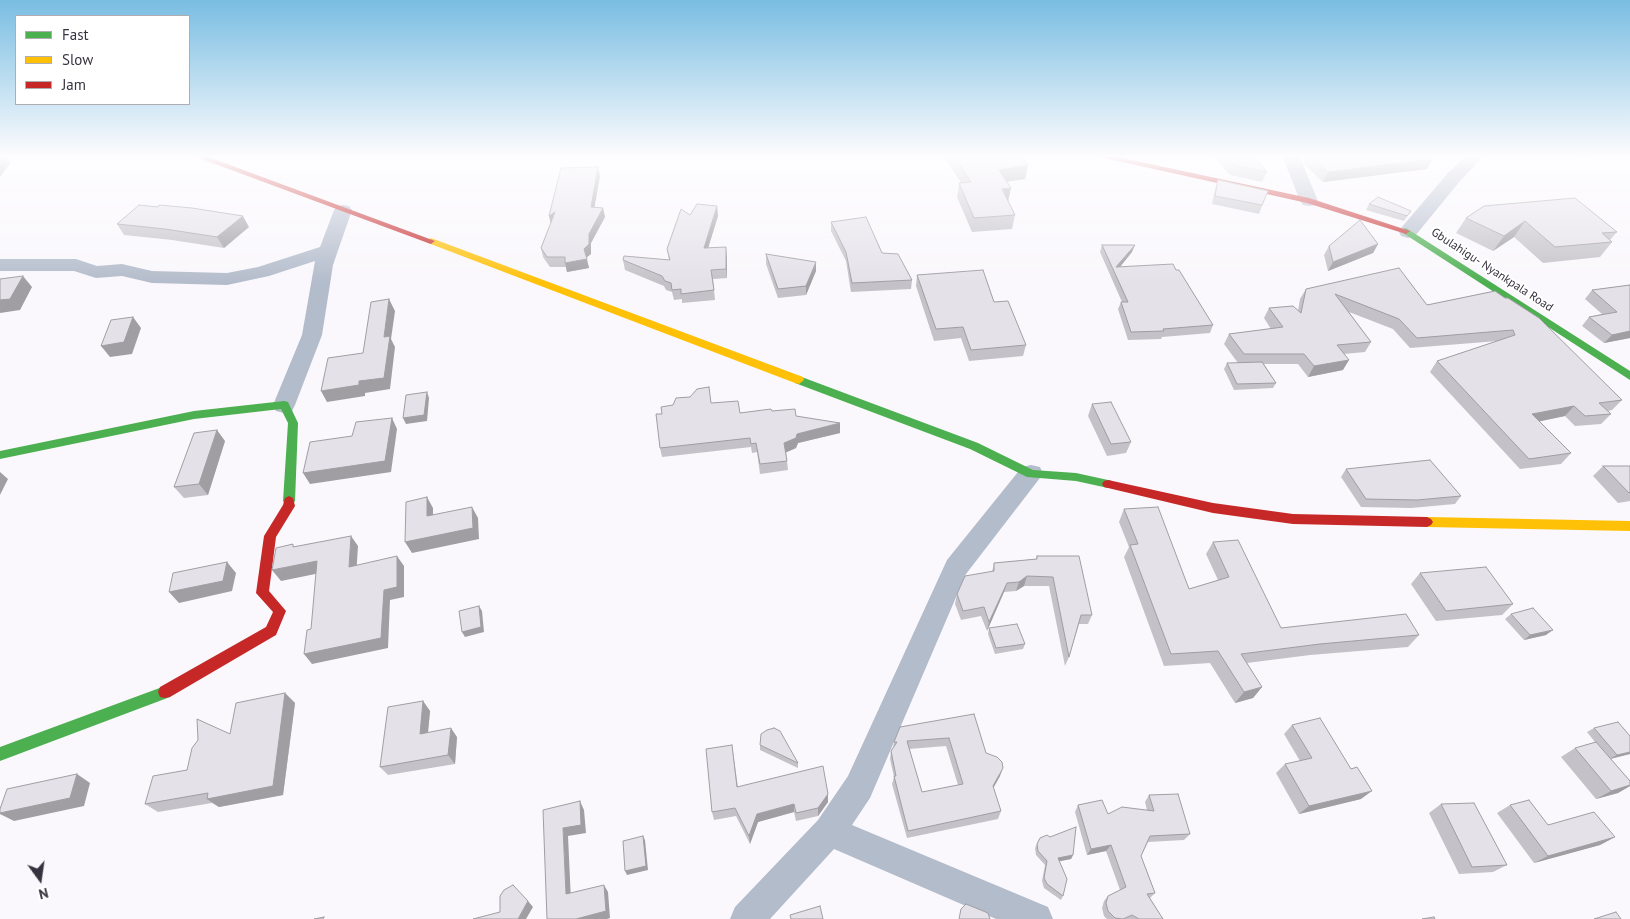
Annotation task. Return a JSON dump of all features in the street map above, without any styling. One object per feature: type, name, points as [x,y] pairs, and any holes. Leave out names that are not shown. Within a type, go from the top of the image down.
[{"type":"street","points":[[310,198],[974,446],[1031,474],[1076,476],[1213,508],[1293,519],[1630,526]]},
{"type":"street","name":"Gbulahigu- Nyankpala Road","points":[[1296,198],[1408,232],[1630,376]]},
{"type":"street","points":[[1408,232],[1437,198]]},
{"type":"street","points":[[0,754],[160,695],[271,631],[280,611],[262,593],[270,536],[289,506],[293,422],[284,405],[312,335],[323,265],[343,210]]},
{"type":"street","points":[[0,265],[76,265],[96,272],[122,270],[152,277],[227,279],[262,272],[329,250]]},
{"type":"street","points":[[0,455],[194,415],[284,405]]},
{"type":"street","points":[[747,919],[829,831],[859,787],[956,568],[1031,474]]},
{"type":"street","points":[[829,831],[1036,919]]},
{"type":"building","points":[[554,198],[593,198],[591,207],[603,208],[589,234],[589,244],[584,249],[587,259],[565,263],[565,257],[547,257],[541,248],[555,212],[549,216]]},
{"type":"building","points":[[965,198],[1006,198],[1015,215],[974,218]]},
{"type":"building","points":[[1225,198],[1265,198],[1262,205]]},
{"type":"building","points":[[1377,198],[1380,198],[1411,211],[1407,216],[1369,204]]},
{"type":"building","points":[[1575,198],[1617,232],[1602,233],[1612,242],[1555,247],[1525,221],[1504,236],[1466,218],[1484,206]]},
{"type":"building","points":[[697,204],[717,206],[704,248],[726,247],[726,269],[711,270],[714,290],[681,294],[681,289],[672,290],[671,283],[665,281],[662,276],[623,260],[624,256],[670,260],[667,249],[681,209],[690,215]]},
{"type":"building","points":[[139,205],[192,208],[243,216],[217,237],[117,224]]},
{"type":"building","points":[[866,217],[882,253],[898,254],[912,280],[852,283],[846,252],[831,222]]},
{"type":"building","points":[[1360,220],[1378,244],[1333,262],[1329,246]]},
{"type":"building","points":[[1102,245],[1135,245],[1116,267],[1173,264],[1176,270],[1179,270],[1213,325],[1163,329],[1164,331],[1131,332],[1121,302],[1128,302]]},
{"type":"building","points":[[766,254],[816,262],[806,286],[778,289]]},
{"type":"building","points":[[1399,268],[1427,305],[1495,291],[1508,298],[1539,318],[1622,400],[1599,403],[1611,414],[1585,416],[1574,406],[1532,414],[1571,453],[1529,459],[1437,361],[1515,335],[1513,330],[1417,338],[1399,319],[1335,294],[1371,342],[1337,345],[1349,360],[1314,366],[1304,354],[1244,354],[1229,334],[1283,327],[1269,308],[1293,306],[1301,313],[1306,289]]},
{"type":"building","points":[[983,270],[994,302],[1008,301],[1026,345],[971,350],[963,327],[936,329],[917,275]]},
{"type":"building","points":[[23,276],[10,299],[0,300],[0,279]]},
{"type":"building","points":[[1630,285],[1630,331],[1612,335],[1589,317],[1617,312],[1592,290]]},
{"type":"building","points":[[389,299],[384,337],[390,336],[384,378],[359,381],[359,385],[321,391],[328,358],[363,353],[371,302]]},
{"type":"building","points":[[133,317],[124,342],[101,346],[111,320]]},
{"type":"building","points":[[1262,362],[1276,383],[1237,384],[1227,363]]},
{"type":"building","points":[[709,387],[711,403],[738,401],[740,413],[771,409],[772,411],[795,409],[796,416],[840,423],[797,434],[796,438],[784,443],[787,461],[760,464],[756,443],[751,444],[750,438],[660,448],[656,414],[662,414],[661,407],[673,405],[676,398],[690,397],[697,389]]},
{"type":"building","points":[[427,392],[424,415],[403,418],[406,395]]},
{"type":"building","points":[[1111,402],[1131,442],[1111,444],[1092,404]]},
{"type":"building","points":[[392,418],[385,461],[303,473],[310,442],[352,436],[356,422]]},
{"type":"building","points":[[217,430],[199,484],[174,487],[194,433]]},
{"type":"building","points":[[1430,460],[1461,496],[1417,500],[1366,499],[1346,469]]},
{"type":"building","points":[[1603,466],[1630,466],[1629,493]]},
{"type":"building","points":[[427,497],[427,516],[472,507],[473,528],[405,542],[406,502]]},
{"type":"building","points":[[1158,507],[1189,589],[1229,577],[1213,542],[1238,540],[1281,628],[1406,614],[1419,635],[1320,644],[1241,654],[1262,687],[1244,692],[1218,651],[1171,654],[1130,545],[1138,544],[1124,509]]},
{"type":"building","points":[[351,536],[349,567],[397,556],[397,587],[384,590],[381,638],[304,654],[307,630],[311,629],[317,561],[272,570],[276,548],[293,544],[293,547]]},
{"type":"building","points":[[1037,556],[1079,556],[1092,615],[1081,615],[1069,657],[1053,577],[1027,576],[1019,582],[1007,583],[989,622],[984,607],[963,611],[957,594],[965,576],[994,571],[994,563],[1037,559]]},
{"type":"building","points":[[227,562],[223,581],[169,592],[173,573]]},
{"type":"building","points":[[1486,567],[1513,604],[1446,611],[1420,573]]},
{"type":"building","points":[[479,606],[481,627],[462,632],[459,611]]},
{"type":"building","points":[[1533,608],[1553,630],[1530,635],[1511,614]]},
{"type":"building","points":[[1017,624],[1025,644],[996,648],[989,628]]},
{"type":"building","points":[[285,693],[273,786],[207,799],[208,793],[145,804],[153,776],[187,770],[192,748],[198,740],[197,719],[230,734],[236,703]]},
{"type":"building","points":[[423,701],[420,734],[451,728],[448,755],[380,767],[388,707]]},
{"type":"building","points":[[974,714],[986,753],[997,757],[1002,762],[1003,768],[993,786],[1001,811],[908,831],[894,776],[896,776],[891,751],[897,742],[894,742],[900,727]],"holes":[[[949,738],[963,784],[922,792],[907,741]]]},
{"type":"building","points":[[1320,718],[1351,769],[1357,767],[1372,791],[1309,806],[1285,764],[1312,758],[1292,725]]},
{"type":"building","points":[[1618,722],[1630,736],[1630,752],[1617,755],[1594,728]]},
{"type":"building","points":[[774,728],[780,731],[798,763],[760,745],[761,734]]},
{"type":"building","points":[[1596,742],[1630,781],[1630,785],[1611,791],[1575,748]]},
{"type":"building","points":[[732,745],[737,787],[823,766],[828,794],[818,808],[796,813],[794,804],[757,814],[749,836],[735,808],[712,812],[706,749]]},
{"type":"building","points":[[77,774],[70,798],[0,813],[7,789]]},
{"type":"building","points":[[1178,794],[1190,834],[1150,836],[1141,856],[1155,893],[1147,894],[1163,919],[1139,919],[1132,915],[1123,919],[1115,918],[1108,911],[1106,903],[1108,896],[1126,887],[1111,845],[1091,849],[1078,805],[1102,800],[1108,814],[1122,807],[1154,811],[1149,795]]},
{"type":"building","points":[[1529,800],[1548,825],[1594,812],[1615,837],[1548,856],[1510,805]]},
{"type":"building","points":[[580,801],[581,825],[563,828],[566,894],[604,885],[606,911],[576,919],[547,919],[543,810]]},
{"type":"building","points":[[1474,803],[1507,865],[1472,867],[1441,804]]},
{"type":"building","points":[[1076,827],[1073,855],[1058,858],[1067,879],[1063,896],[1047,884],[1044,878],[1047,861],[1038,851],[1037,844],[1040,838],[1047,835],[1050,837]]},
{"type":"building","points":[[643,836],[646,866],[625,871],[623,841]]},
{"type":"building","points":[[513,885],[528,901],[518,919],[473,919],[500,912],[500,896],[504,890]]},
{"type":"building","points":[[966,904],[988,913],[990,919],[959,919],[961,909]]},
{"type":"building","points":[[820,906],[823,919],[791,919],[790,915]]},
{"type":"building","points":[[1616,912],[1621,919],[1594,919]]},
{"type":"traffic: fast","points":[[1406,231],[1630,376]]},
{"type":"traffic: fast","points":[[799,380],[974,446],[1031,474],[1076,477],[1108,484]]},
{"type":"traffic: fast","points":[[0,455],[194,415],[284,405],[293,423],[289,501]]},
{"type":"traffic: fast","points":[[0,754],[165,692]]},
{"type":"traffic: slow","points":[[431,241],[799,380]]},
{"type":"traffic: slow","points":[[1427,522],[1630,526]]},
{"type":"traffic: jam","points":[[313,198],[431,241]]},
{"type":"traffic: jam","points":[[1295,198],[1406,231]]},
{"type":"traffic: jam","points":[[1108,484],[1213,508],[1293,519],[1427,522]]},
{"type":"traffic: jam","points":[[165,692],[271,631],[280,611],[262,593],[270,536],[289,506],[289,501]]}]
